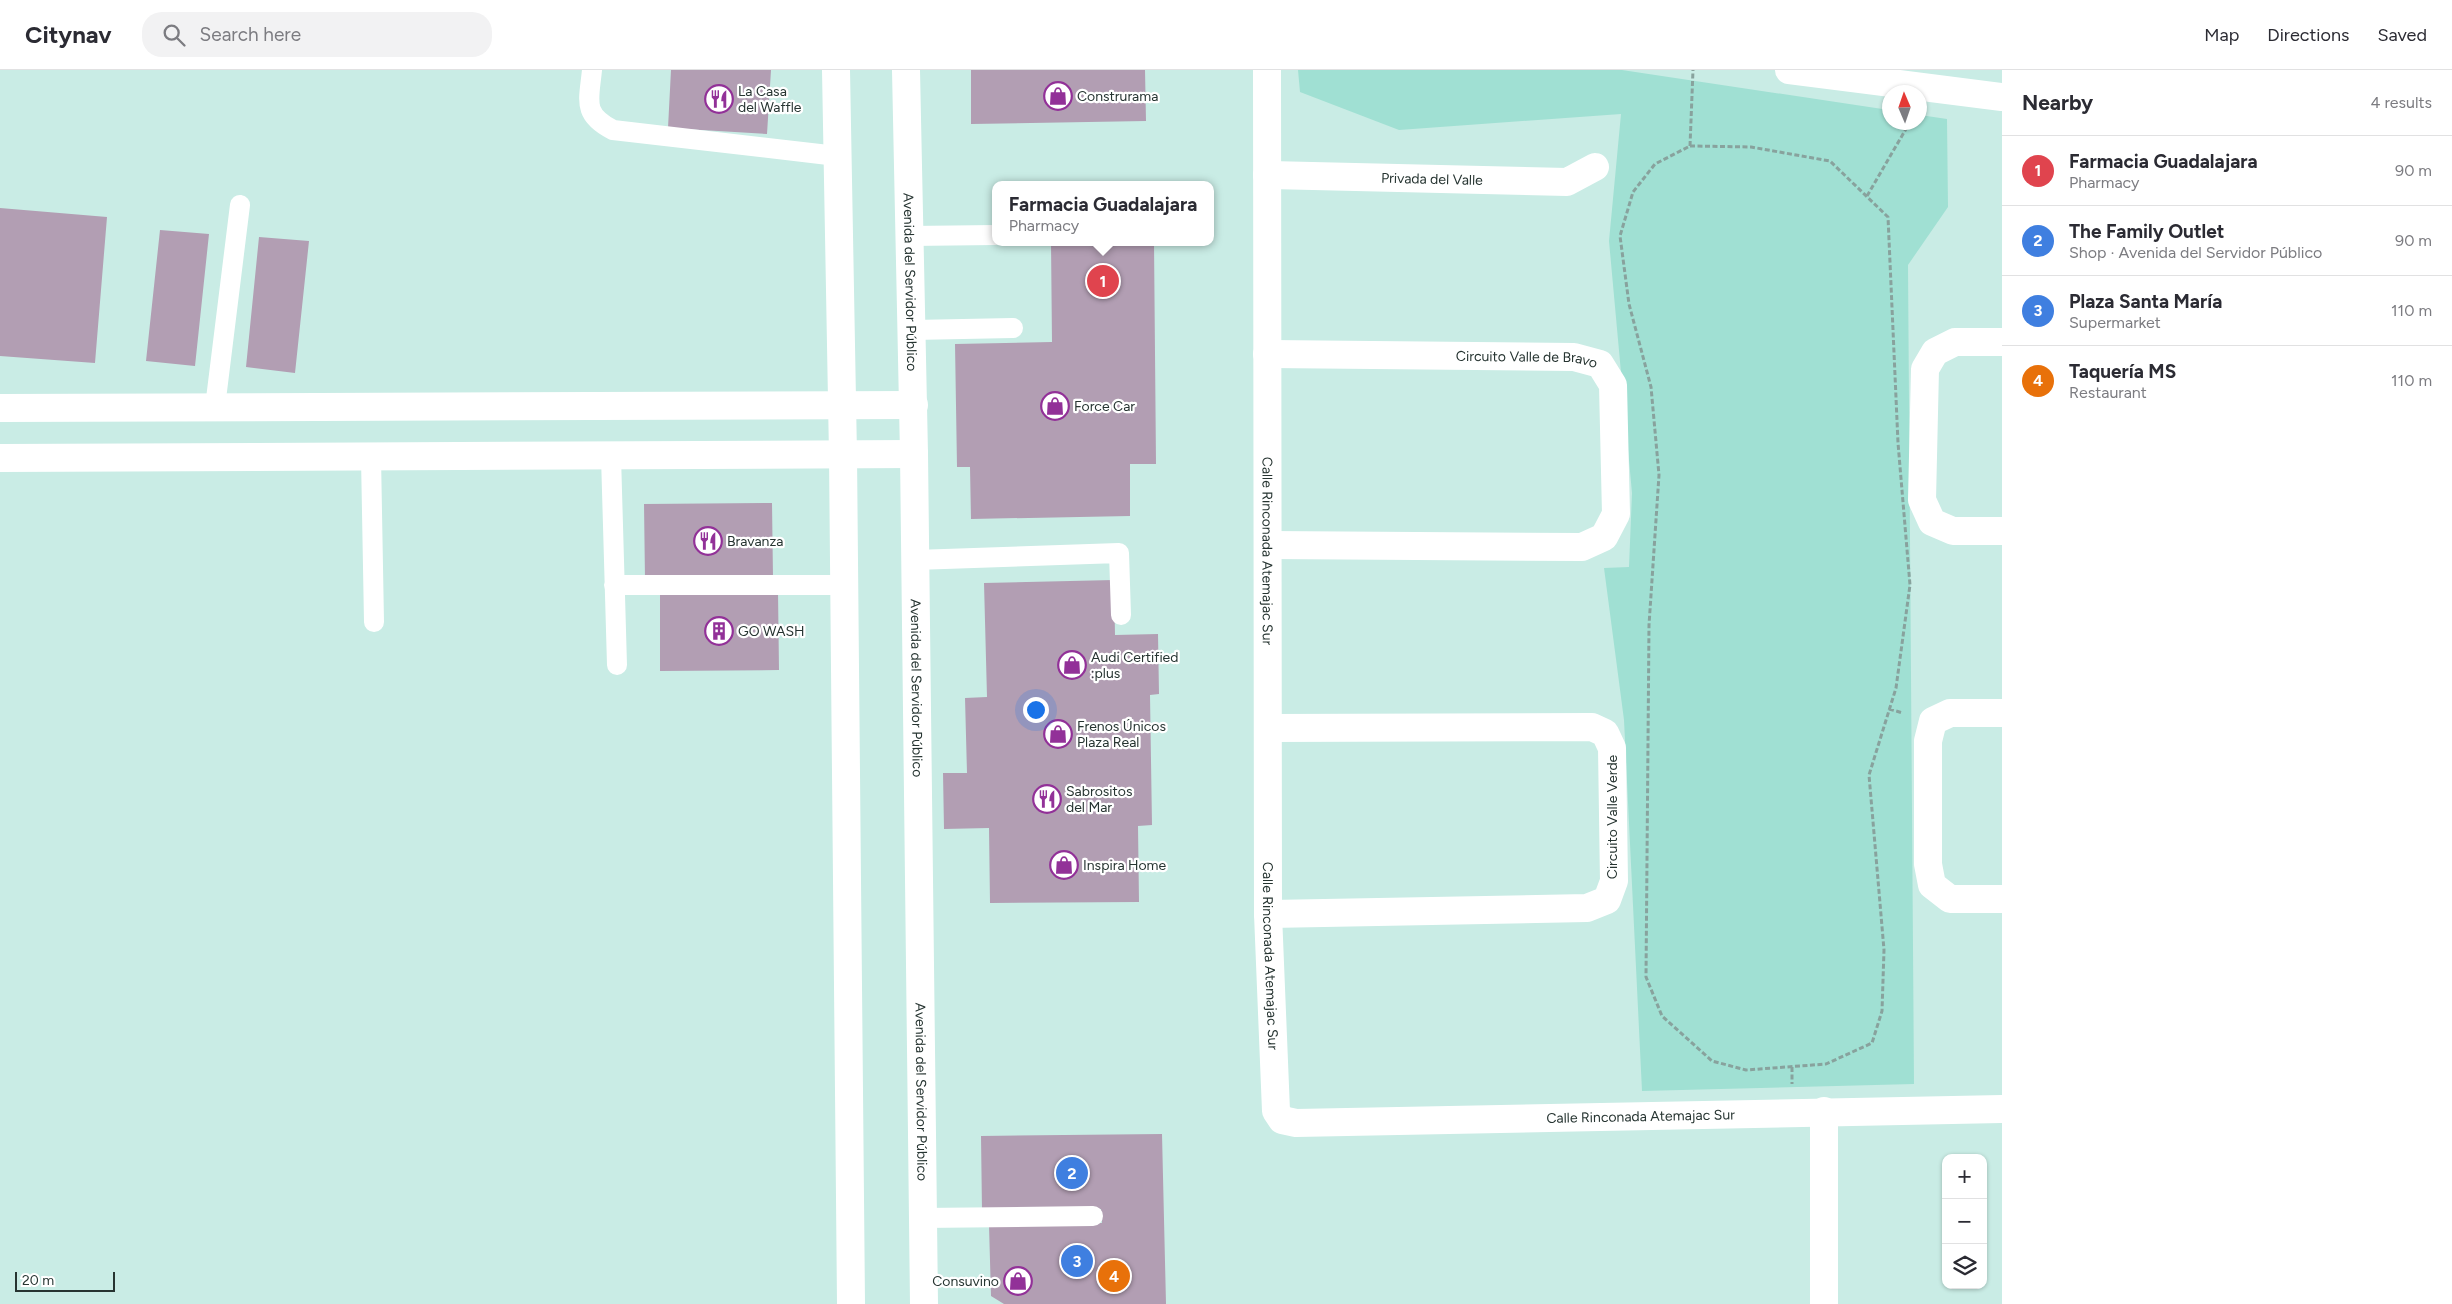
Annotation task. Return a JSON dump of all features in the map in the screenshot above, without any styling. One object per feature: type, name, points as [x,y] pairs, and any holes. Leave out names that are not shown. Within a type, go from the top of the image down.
[{"type":"street","points":[[836,70],[843,455],[851,1304]]},
{"type":"street","name":"Avenida del Servidor Público","points":[[906,70],[913,330],[924,1304]]},
{"type":"street","name":"Calle Rinconada Atemajac Sur","points":[[1267,70],[1268,914],[1276,1111],[1282,1120],[1296,1123],[1824,1111],[2002,1109]]},
{"type":"street","points":[[1789,70],[1884,76],[2002,97]]},
{"type":"street","name":"Privada del Valle","points":[[1266,176],[1567,182],[1595,167]]},
{"type":"street","points":[[2002,342],[1955,342],[1935,352],[1925,369],[1922,500],[1932,522],[1953,531],[2002,531]]},
{"type":"street","name":"Circuito Valle de Bravo","points":[[1266,354],[1574,357],[1600,364],[1613,385],[1616,514],[1604,537],[1582,547],[1268,545]]},
{"type":"street","points":[[0,408],[914,405]]},
{"type":"street","points":[[0,458],[914,454]]},
{"type":"street","points":[[2002,713],[1950,713],[1933,721],[1928,741],[1928,864],[1932,885],[1950,899],[2002,899]]},
{"type":"street","name":"Circuito Valle Verde","points":[[1268,914],[1587,908],[1607,900],[1614,881],[1612,748],[1605,733],[1592,727],[1269,728]]},
{"type":"street","points":[[1824,1111],[1824,1304]]},
{"type":"lane","points":[[592,70],[588,107],[597,122],[613,130],[837,156]]},
{"type":"lane","points":[[216,407],[240,205]]},
{"type":"lane","points":[[910,236],[992,235]]},
{"type":"lane","points":[[913,330],[1013,328]]},
{"type":"lane","points":[[611,456],[617,665]]},
{"type":"lane","points":[[371,457],[374,622]]},
{"type":"lane","points":[[916,560],[1119,553],[1121,615]]},
{"type":"lane","points":[[614,585],[844,585]]},
{"type":"lane","points":[[922,1218],[1093,1216]]},
{"type":"path","points":[[1690,146],[1693,70]]},
{"type":"path","points":[[1867,196],[1905,130]]},
{"type":"path","points":[[1690,146],[1751,147],[1830,161],[1888,217],[1898,443],[1910,585],[1896,688],[1869,775],[1884,950],[1882,1010],[1872,1043],[1826,1064],[1746,1070],[1712,1061],[1662,1016],[1646,977],[1649,625],[1659,475],[1651,387],[1629,304],[1620,236],[1633,192],[1656,164],[1690,146]]},
{"type":"green space","points":[[1298,70],[1622,70],[1882,109],[1882,130],[1927,130],[1927,116],[1947,119],[1948,207],[1908,265],[1914,1084],[1642,1091],[1624,720],[1604,568],[1629,567],[1632,493],[1609,241],[1621,114],[1399,130],[1300,92]]},
{"type":"building","name":"La Casa del Waffle","points":[[671,70],[771,70],[767,134],[668,128]]},
{"type":"building","name":"Construrama","points":[[971,70],[1145,70],[1146,121],[971,124]]},
{"type":"building","points":[[0,208],[107,217],[95,363],[0,356]]},
{"type":"building","points":[[160,230],[209,234],[195,366],[146,361]]},
{"type":"building","points":[[259,237],[309,241],[295,373],[246,367]]},
{"type":"building","points":[[1051,246],[1154,246],[1156,464],[1130,464],[1130,516],[971,519],[970,467],[957,467],[955,344],[1052,342]]},
{"type":"building","name":"Bravanza","points":[[772,503],[773,577],[645,579],[644,504]]},
{"type":"building","points":[[1114,580],[1115,635],[1158,634],[1159,694],[1150,695],[1152,825],[1138,826],[1139,902],[990,903],[989,828],[944,829],[943,773],[967,773],[965,698],[987,697],[984,583]]},
{"type":"building","name":"GO WASH","points":[[778,592],[779,670],[660,671],[660,593]]},
{"type":"building","points":[[1162,1134],[1166,1304],[1004,1304],[991,1296],[989,1225],[1102,1223],[1101,1209],[982,1211],[981,1136]]},
{"type":"place","name":"Construrama","points":[[1058,96]]},
{"type":"place","name":"La Casa del Waffle","points":[[719,99]]},
{"type":"place","name":"Farmacia Guadalajara","points":[[1103,281]]},
{"type":"place","name":"Force Car","points":[[1055,406]]},
{"type":"place","name":"Bravanza","points":[[708,541]]},
{"type":"place","name":"GO WASH","points":[[719,631]]},
{"type":"place","name":"Audi Certified :plus","points":[[1072,665]]},
{"type":"place","name":"Frenos Únicos Plaza Real","points":[[1058,734]]},
{"type":"place","name":"Sabrositos del Mar","points":[[1047,799]]},
{"type":"place","name":"Inspira Home","points":[[1064,865]]},
{"type":"place","name":"The Family Outlet","points":[[1072,1173]]},
{"type":"place","name":"Plaza Santa María","points":[[1077,1261]]},
{"type":"place","name":"Taquería MS","points":[[1114,1276]]},
{"type":"place","name":"Consuvino","points":[[1018,1281]]}]
